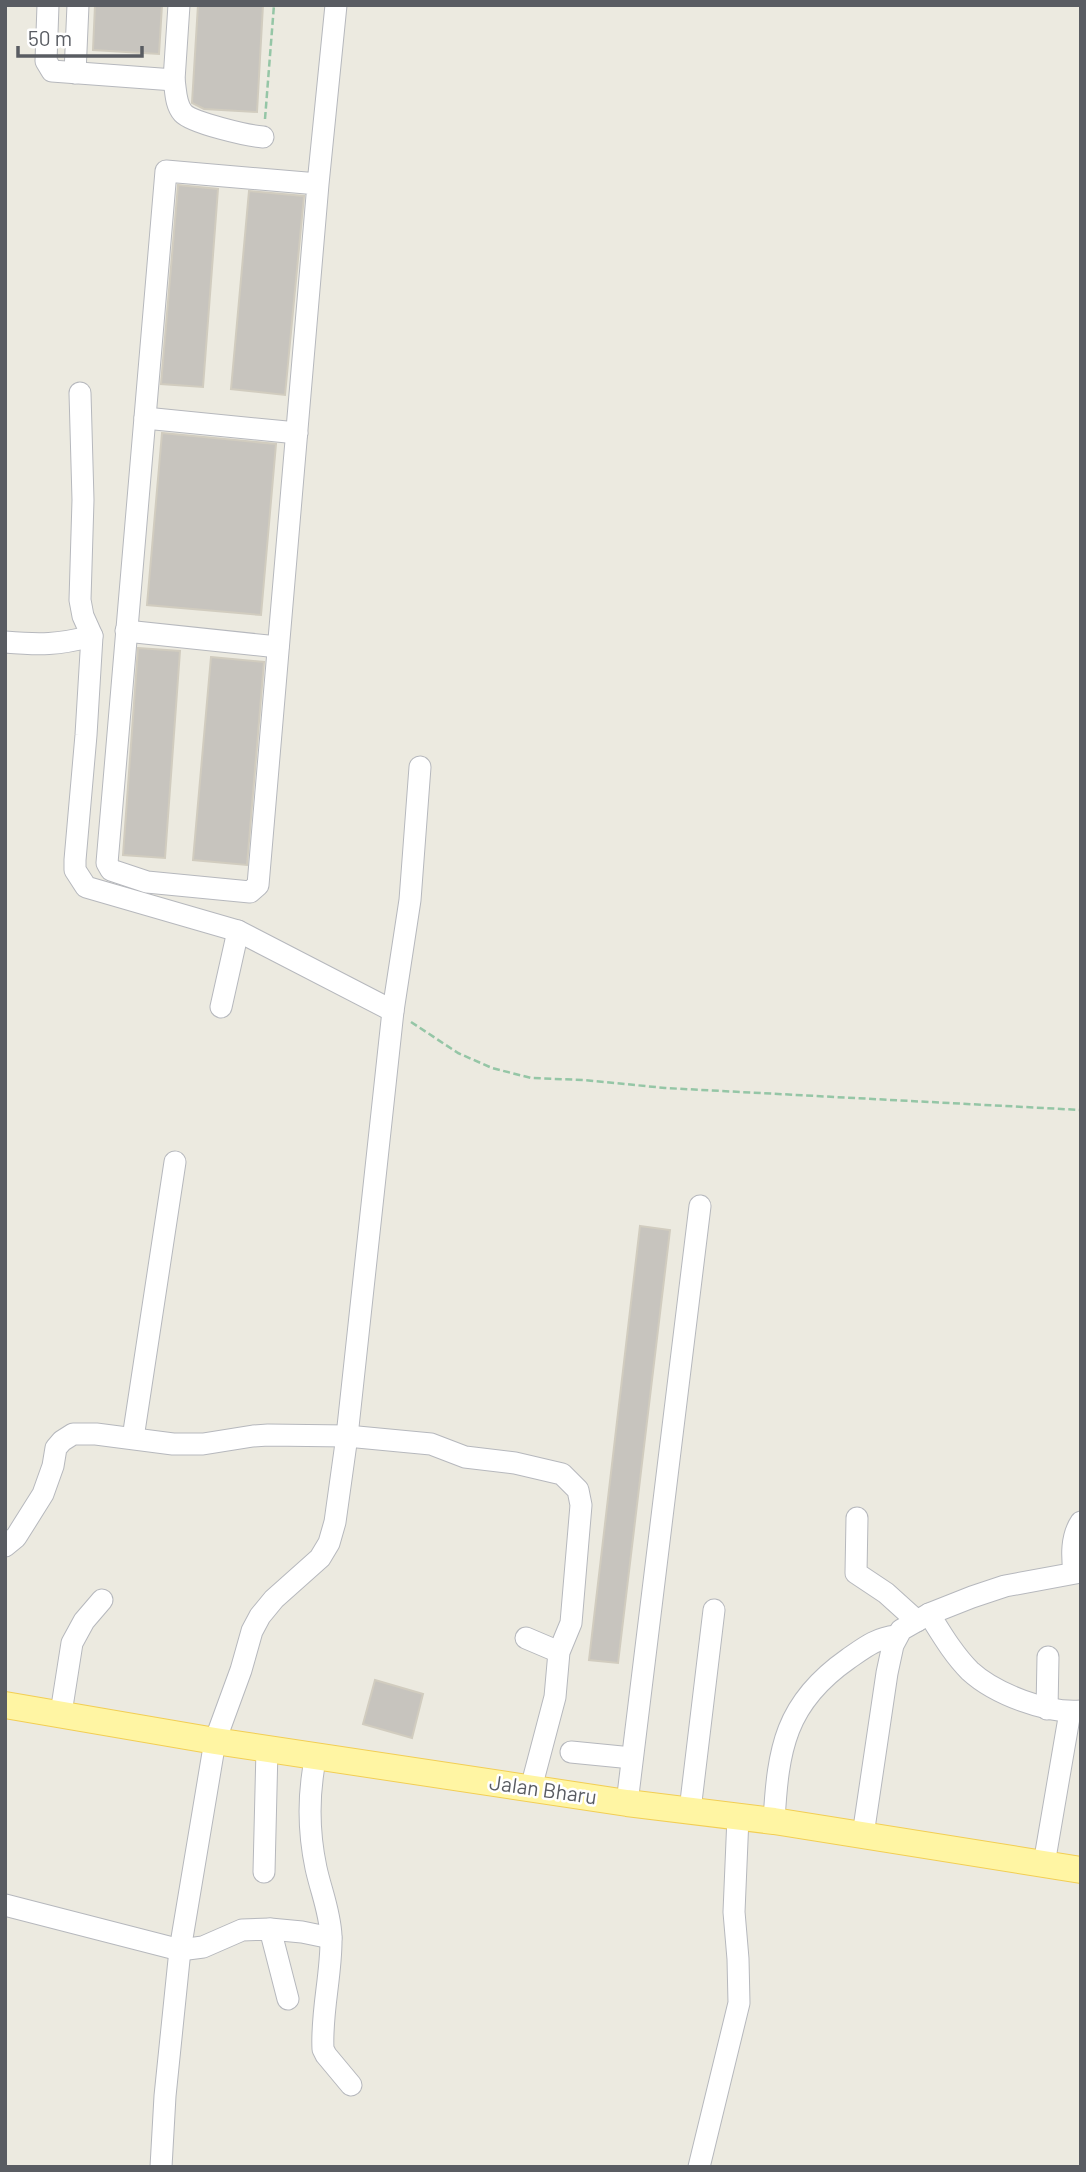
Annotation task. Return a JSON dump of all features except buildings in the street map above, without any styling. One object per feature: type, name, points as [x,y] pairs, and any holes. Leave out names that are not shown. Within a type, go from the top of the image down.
[{"type":"main road","name":"Jalan Bharu","points":[[5,1705],[267,1749],[626,1803],[775,1821],[1081,1870]]},
{"type":"street","points":[[48,5],[46,61],[52,71],[174,80]]},
{"type":"street","points":[[75,73],[78,5]]},
{"type":"street","points":[[180,5],[174,80],[177,101],[183,113],[192,119],[250,136],[263,137]]},
{"type":"street","points":[[318,184],[166,171],[107,863],[111,870],[147,882],[250,892],[258,885],[318,184],[337,5]]},
{"type":"street","points":[[80,393],[83,500],[80,600],[83,616],[92,636],[75,860],[79,879],[86,887],[238,931],[393,1011]]},
{"type":"street","points":[[145,418],[297,433]]},
{"type":"street","points":[[126,631],[278,647]]},
{"type":"street","points":[[5,642],[44,646],[92,636]]},
{"type":"street","points":[[161,2167],[165,2096],[180,1950],[215,1741],[252,1631],[260,1616],[274,1599],[320,1558],[329,1543],[335,1522],[347,1436],[393,1011],[410,901],[419,766]]},
{"type":"street","points":[[221,1007],[238,931]]},
{"type":"street","points":[[132,1438],[175,1162]]},
{"type":"street","points":[[626,1803],[700,1206]]},
{"type":"street","points":[[9,1536],[43,1494],[56,1448],[73,1434],[173,1444],[222,1442],[253,1436],[347,1436],[431,1444],[465,1457],[515,1463],[562,1474],[578,1490],[581,1505],[571,1623],[559,1652],[555,1697],[531,1788]]},
{"type":"street","points":[[857,1518],[856,1573],[923,1617],[972,1672],[988,1683],[1047,1709],[1075,1712],[1044,1864]]},
{"type":"street","points":[[863,1835],[887,1674],[896,1636],[923,1617],[1005,1586],[1077,1572],[1072,1550],[1081,1522]]},
{"type":"street","points":[[61,1713],[72,1643],[84,1621],[102,1600]]},
{"type":"street","points":[[690,1810],[714,1610]]},
{"type":"street","points":[[775,1821],[779,1760],[797,1712],[812,1689],[829,1672],[877,1640],[896,1636]]},
{"type":"street","points":[[526,1638],[559,1652]]},
{"type":"street","points":[[1047,1709],[1048,1657]]},
{"type":"street","points":[[264,1872],[267,1749]]},
{"type":"street","points":[[571,1752],[632,1758]]},
{"type":"street","points":[[316,1755],[312,1777],[310,1828],[316,1867],[328,1911],[331,1938],[323,2049],[351,2085]]},
{"type":"street","points":[[699,2167],[739,2003],[734,1912],[738,1817]]},
{"type":"street","points":[[5,1905],[180,1950],[203,1947],[242,1930],[270,1929],[331,1938]]},
{"type":"street","points":[[270,1929],[288,1999]]},
{"type":"path","points":[[263,137],[274,5]]},
{"type":"path","points":[[393,1011],[458,1053],[492,1068],[531,1078],[665,1088],[1081,1110]]}]
